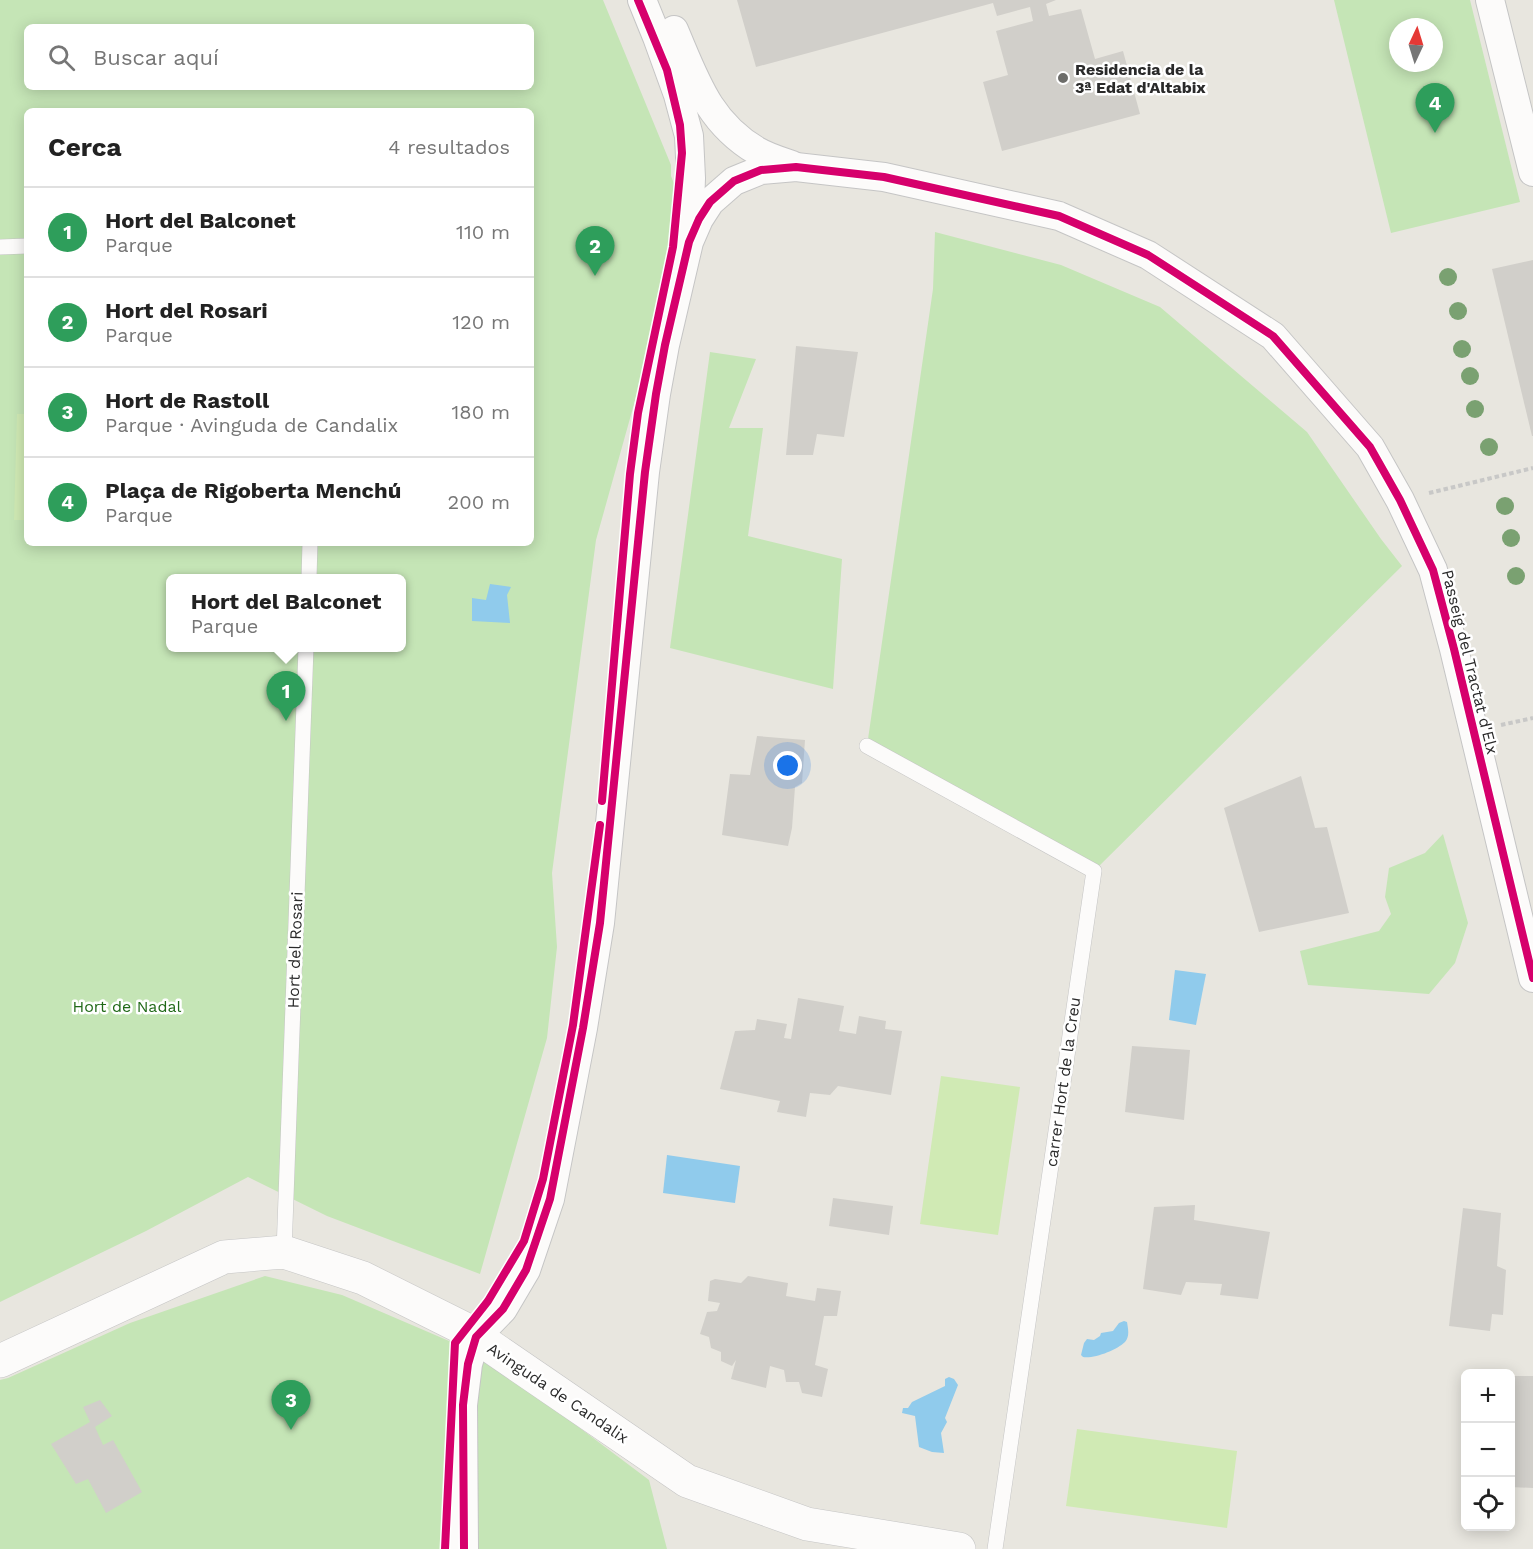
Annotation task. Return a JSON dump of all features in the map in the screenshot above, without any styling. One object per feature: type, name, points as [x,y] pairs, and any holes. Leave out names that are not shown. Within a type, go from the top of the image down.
[{"type":"main road","name":"Avinguda de Candalix","points":[[0,1361],[224,1257],[284,1252],[363,1278],[465,1329],[687,1481],[807,1524],[959,1549]]},
{"type":"street","points":[[642,0],[678,94],[689,136],[691,178],[689,242]]},
{"type":"street","points":[[663,0],[700,93],[716,117],[758,152],[796,167]]},
{"type":"street","points":[[1490,0],[1533,172]]},
{"type":"street","points":[[464,1549],[463,1405],[468,1364],[476,1337],[503,1309],[526,1270],[550,1198],[583,1028],[600,923],[645,472],[654,405],[665,345],[689,242],[699,219],[710,202],[734,181],[761,170],[796,167]]},
{"type":"street","name":"Passeig del Tractat d'Elx","points":[[796,167],[884,177],[1059,216],[1148,255],[1273,336],[1370,447],[1400,500],[1433,570],[1533,978]]},
{"type":"lane","points":[[0,247],[24,246]]},
{"type":"lane","points":[[309,574],[310,546]]},
{"type":"lane","name":"Hort del Rosari","points":[[284,1252],[306,652]]},
{"type":"lane","name":"carrer Hort de la Creu","points":[[867,746],[1094,871],[995,1549]]},
{"type":"path","points":[[1400,500],[1533,468]]},
{"type":"green space","name":"Hort de Nadal","points":[[0,0],[603,0],[671,165],[671,176],[675,186],[673,247],[655,329],[596,540],[552,873],[557,947],[547,1038],[480,1274],[327,1216],[248,1177],[146,1231],[0,1302]]},
{"type":"green space","points":[[1334,0],[1470,0],[1520,202],[1391,233]]},
{"type":"green space","points":[[935,232],[1061,265],[1160,307],[1307,432],[1402,566],[1094,871],[867,746],[933,289]]},
{"type":"green space","points":[[710,352],[756,359],[729,428],[763,428],[748,536],[842,559],[833,689],[670,648]]},
{"type":"green space","points":[[17,414],[24,414],[24,520],[14,520]]},
{"type":"green space","points":[[1443,834],[1468,923],[1455,963],[1429,994],[1308,985],[1300,951],[1379,931],[1391,914],[1385,897],[1389,868],[1425,853]]},
{"type":"green space","points":[[941,1076],[1020,1087],[998,1235],[920,1224]]},
{"type":"green space","points":[[265,1276],[342,1295],[484,1356],[649,1480],[667,1549],[0,1549],[0,1380],[130,1323]]},
{"type":"green space","points":[[1077,1429],[1237,1451],[1227,1528],[1066,1506]]},
{"type":"water","points":[[490,584],[511,587],[507,595],[510,623],[472,621],[472,598],[486,600]]},
{"type":"water","points":[[1175,970],[1206,974],[1196,1025],[1169,1020]]},
{"type":"water","points":[[667,1155],[740,1166],[735,1203],[663,1193]]},
{"type":"water","points":[[1127,1322],[1128,1330],[1125,1342],[1099,1355],[1083,1357],[1081,1355],[1087,1339],[1094,1340],[1101,1333],[1113,1331],[1119,1323]]},
{"type":"water","points":[[949,1377],[954,1379],[958,1385],[945,1418],[947,1422],[941,1433],[944,1453],[932,1452],[919,1447],[915,1416],[902,1413],[903,1408],[908,1408],[912,1402],[945,1386],[945,1379]]},
{"type":"building","name":"Residencia de la 3ª Edat d'Altabix","points":[[737,0],[1056,0],[1046,4],[1049,16],[1081,9],[1095,59],[1123,51],[1140,114],[1002,151],[983,82],[1008,75],[996,31],[1033,21],[1030,7],[997,16],[993,3],[756,67]]},
{"type":"building","points":[[1533,260],[1533,436],[1532,436],[1492,269]]},
{"type":"building","points":[[796,346],[858,352],[844,437],[817,434],[813,455],[786,455]]},
{"type":"building","points":[[757,736],[805,740],[802,783],[795,787],[792,828],[788,846],[722,835],[730,774],[750,775]]},
{"type":"building","points":[[1301,776],[1315,828],[1327,827],[1349,913],[1259,932],[1224,808]]},
{"type":"building","points":[[798,998],[844,1006],[839,1031],[856,1034],[859,1016],[886,1021],[885,1029],[902,1031],[891,1095],[838,1086],[830,1095],[810,1093],[806,1117],[777,1112],[780,1101],[720,1089],[735,1031],[755,1030],[757,1019],[787,1024],[784,1038],[791,1039]]},
{"type":"building","points":[[1132,1046],[1190,1050],[1184,1120],[1125,1112]]},
{"type":"building","points":[[833,1198],[893,1206],[889,1235],[829,1226]]},
{"type":"building","points":[[1195,1205],[1194,1220],[1270,1232],[1258,1299],[1220,1295],[1222,1284],[1186,1282],[1181,1295],[1143,1289],[1154,1207]]},
{"type":"building","points":[[1463,1208],[1501,1213],[1497,1266],[1506,1270],[1503,1315],[1492,1314],[1490,1331],[1449,1326]]},
{"type":"building","points":[[748,1276],[788,1283],[786,1296],[815,1301],[817,1288],[841,1291],[837,1316],[824,1316],[815,1365],[828,1369],[822,1397],[802,1393],[799,1382],[786,1382],[784,1370],[770,1366],[766,1388],[731,1379],[736,1360],[732,1366],[721,1361],[721,1352],[711,1348],[709,1337],[700,1334],[707,1312],[717,1311],[720,1303],[708,1301],[710,1281],[715,1279],[741,1283]]},
{"type":"building","points":[[1515,1376],[1533,1376],[1533,1488],[1515,1487]]},
{"type":"building","points":[[100,1400],[112,1416],[95,1427],[103,1445],[113,1440],[142,1492],[106,1513],[88,1479],[76,1484],[51,1444],[90,1422],[83,1407]]},
{"type":"cycle path","points":[[602,801],[630,474],[638,413],[673,247],[682,153],[680,125],[667,70],[638,0]]},
{"type":"cycle path","points":[[464,1549],[463,1405],[468,1364],[476,1337],[503,1309],[526,1270],[550,1199],[583,1028],[600,923],[645,472],[665,345],[689,242],[699,219],[710,202],[734,181],[761,170],[796,167],[884,177],[1059,216],[1148,255],[1273,336],[1370,447],[1400,500],[1433,570],[1533,978]]},
{"type":"cycle path","points":[[445,1549],[455,1343],[488,1301],[524,1241],[543,1179],[573,1025],[600,825]]},
{"type":"place","name":"Residencia de la 3ª Edat d'Altabix","points":[[1063,78]]},
{"type":"place","name":"Plaça de Rigoberta Menchú","points":[[1435,133]]},
{"type":"place","name":"Hort del Rosari","points":[[595,276]]},
{"type":"place","name":"Hort del Balconet","points":[[286,721]]},
{"type":"place","name":"Hort de Rastoll","points":[[291,1430]]}]
